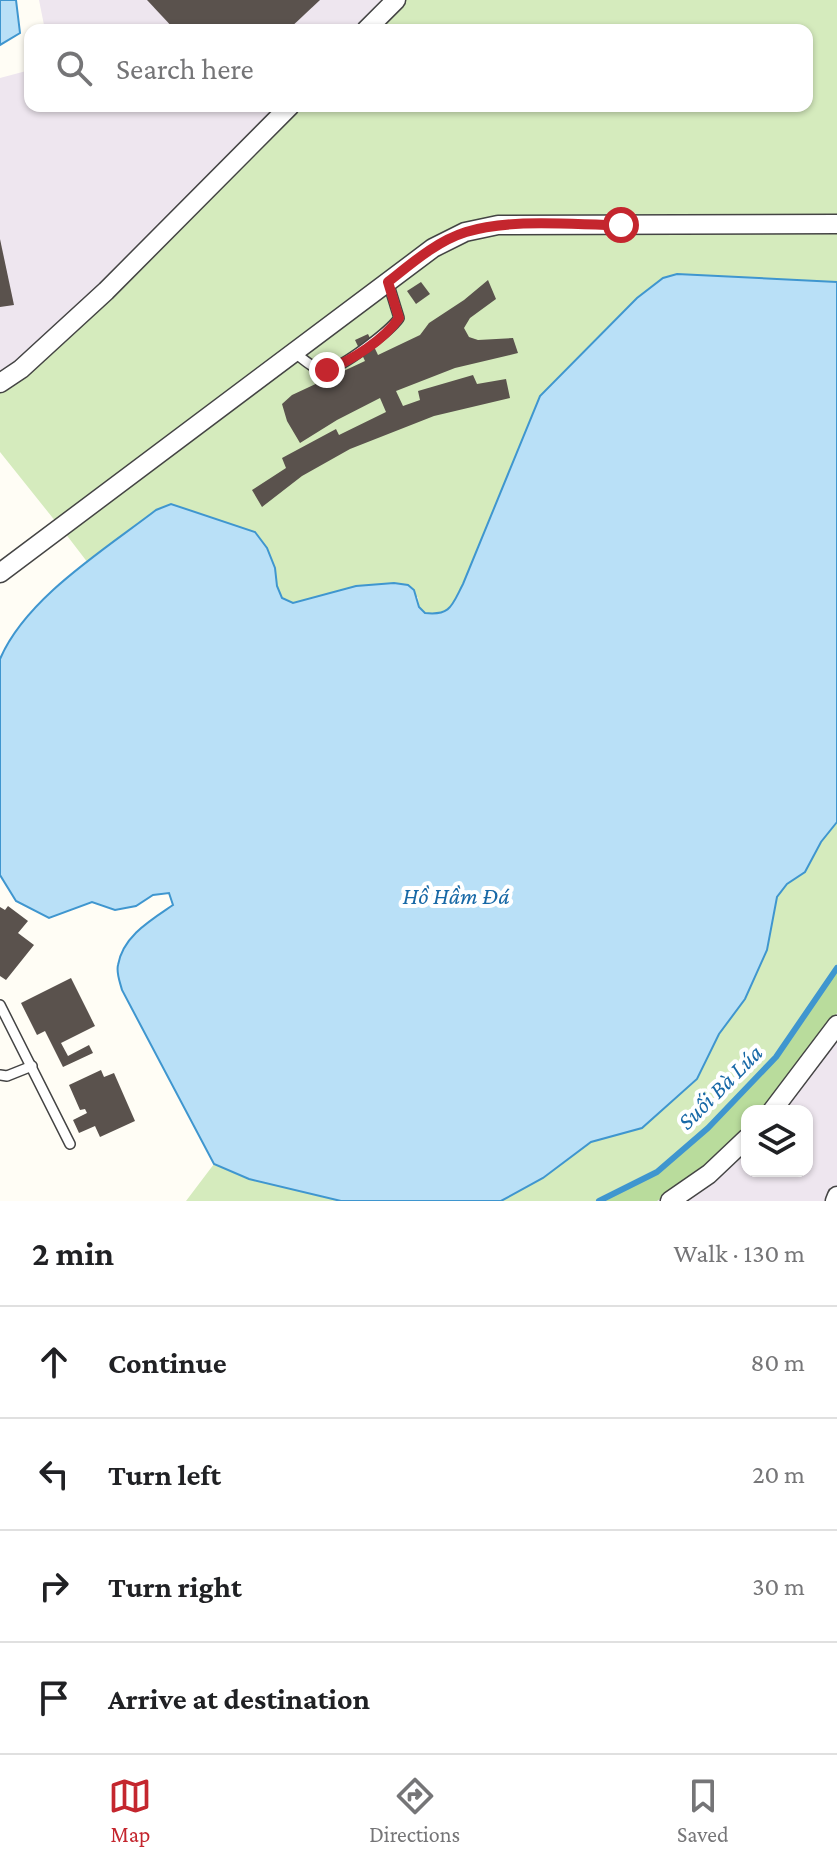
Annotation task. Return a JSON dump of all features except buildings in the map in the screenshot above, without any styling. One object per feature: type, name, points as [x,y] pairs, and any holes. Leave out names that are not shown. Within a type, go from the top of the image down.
[{"type":"street","points":[[372,24],[396,0]]},
{"type":"street","points":[[0,383],[21,369],[106,291],[284,112]]},
{"type":"street","points":[[0,573],[433,248],[465,232],[498,225],[837,224]]},
{"type":"street","points":[[777,1105],[837,1025]]},
{"type":"street","points":[[670,1201],[709,1174],[741,1144]]},
{"type":"lane","points":[[294,352],[316,368],[327,370],[391,330],[399,318],[388,282]]},
{"type":"lane","points":[[0,1005],[70,1144]]},
{"type":"lane","points":[[0,1075],[7,1076],[32,1066]]},
{"type":"shaded area","points":[[39,0],[386,0],[362,24],[44,24]]},
{"type":"shaded area","points":[[24,72],[24,112],[274,112],[100,286],[0,375],[0,78]]},
{"type":"shaded area","points":[[837,968],[837,1201],[599,1201],[776,1057]]},
{"type":"green space","points":[[406,0],[837,0],[837,282],[677,274],[637,298],[540,396],[463,584],[446,611],[425,613],[419,607],[418,597],[356,586],[293,603],[282,598],[275,568],[171,504],[156,510],[88,563],[65,533],[462,226],[56,522],[0,452],[0,392],[111,295],[294,112],[813,112],[813,24],[382,24]]},
{"type":"green space","points":[[837,822],[837,968],[776,1057],[708,1128],[657,1172],[599,1201],[501,1201],[543,1178],[591,1142],[642,1128],[697,1079],[719,1034],[745,999],[767,950],[777,897],[787,884],[805,872],[821,842]]},
{"type":"green space","points":[[837,968],[837,1013],[768,1105],[741,1105],[741,1135],[705,1168],[657,1201],[599,1201],[657,1172],[708,1128],[776,1057]]},
{"type":"green space","points":[[214,1164],[249,1179],[340,1201],[186,1201]]},
{"type":"water","points":[[0,0],[16,0],[20,33],[0,45]]},
{"type":"water","name":"Hồ Hầm Đá","points":[[677,274],[837,282],[837,822],[821,842],[805,872],[787,884],[777,897],[767,950],[745,999],[719,1034],[697,1079],[642,1128],[591,1142],[543,1178],[501,1201],[341,1201],[249,1179],[214,1164],[122,990],[118,974],[121,955],[132,937],[173,905],[169,893],[153,895],[136,906],[115,910],[92,902],[49,918],[16,901],[0,875],[0,659],[12,637],[47,596],[156,510],[171,504],[255,532],[267,548],[282,598],[293,603],[356,586],[394,583],[408,585],[414,590],[419,607],[425,613],[446,611],[463,584],[540,396],[637,298],[663,278]]},
{"type":"waterway","name":"Suối Bà Lúa","points":[[599,1201],[657,1172],[708,1128],[776,1057],[837,968]]},
{"type":"route","points":[[327,370],[391,330],[399,318],[388,282],[433,248],[465,232],[498,225],[621,225]]}]
